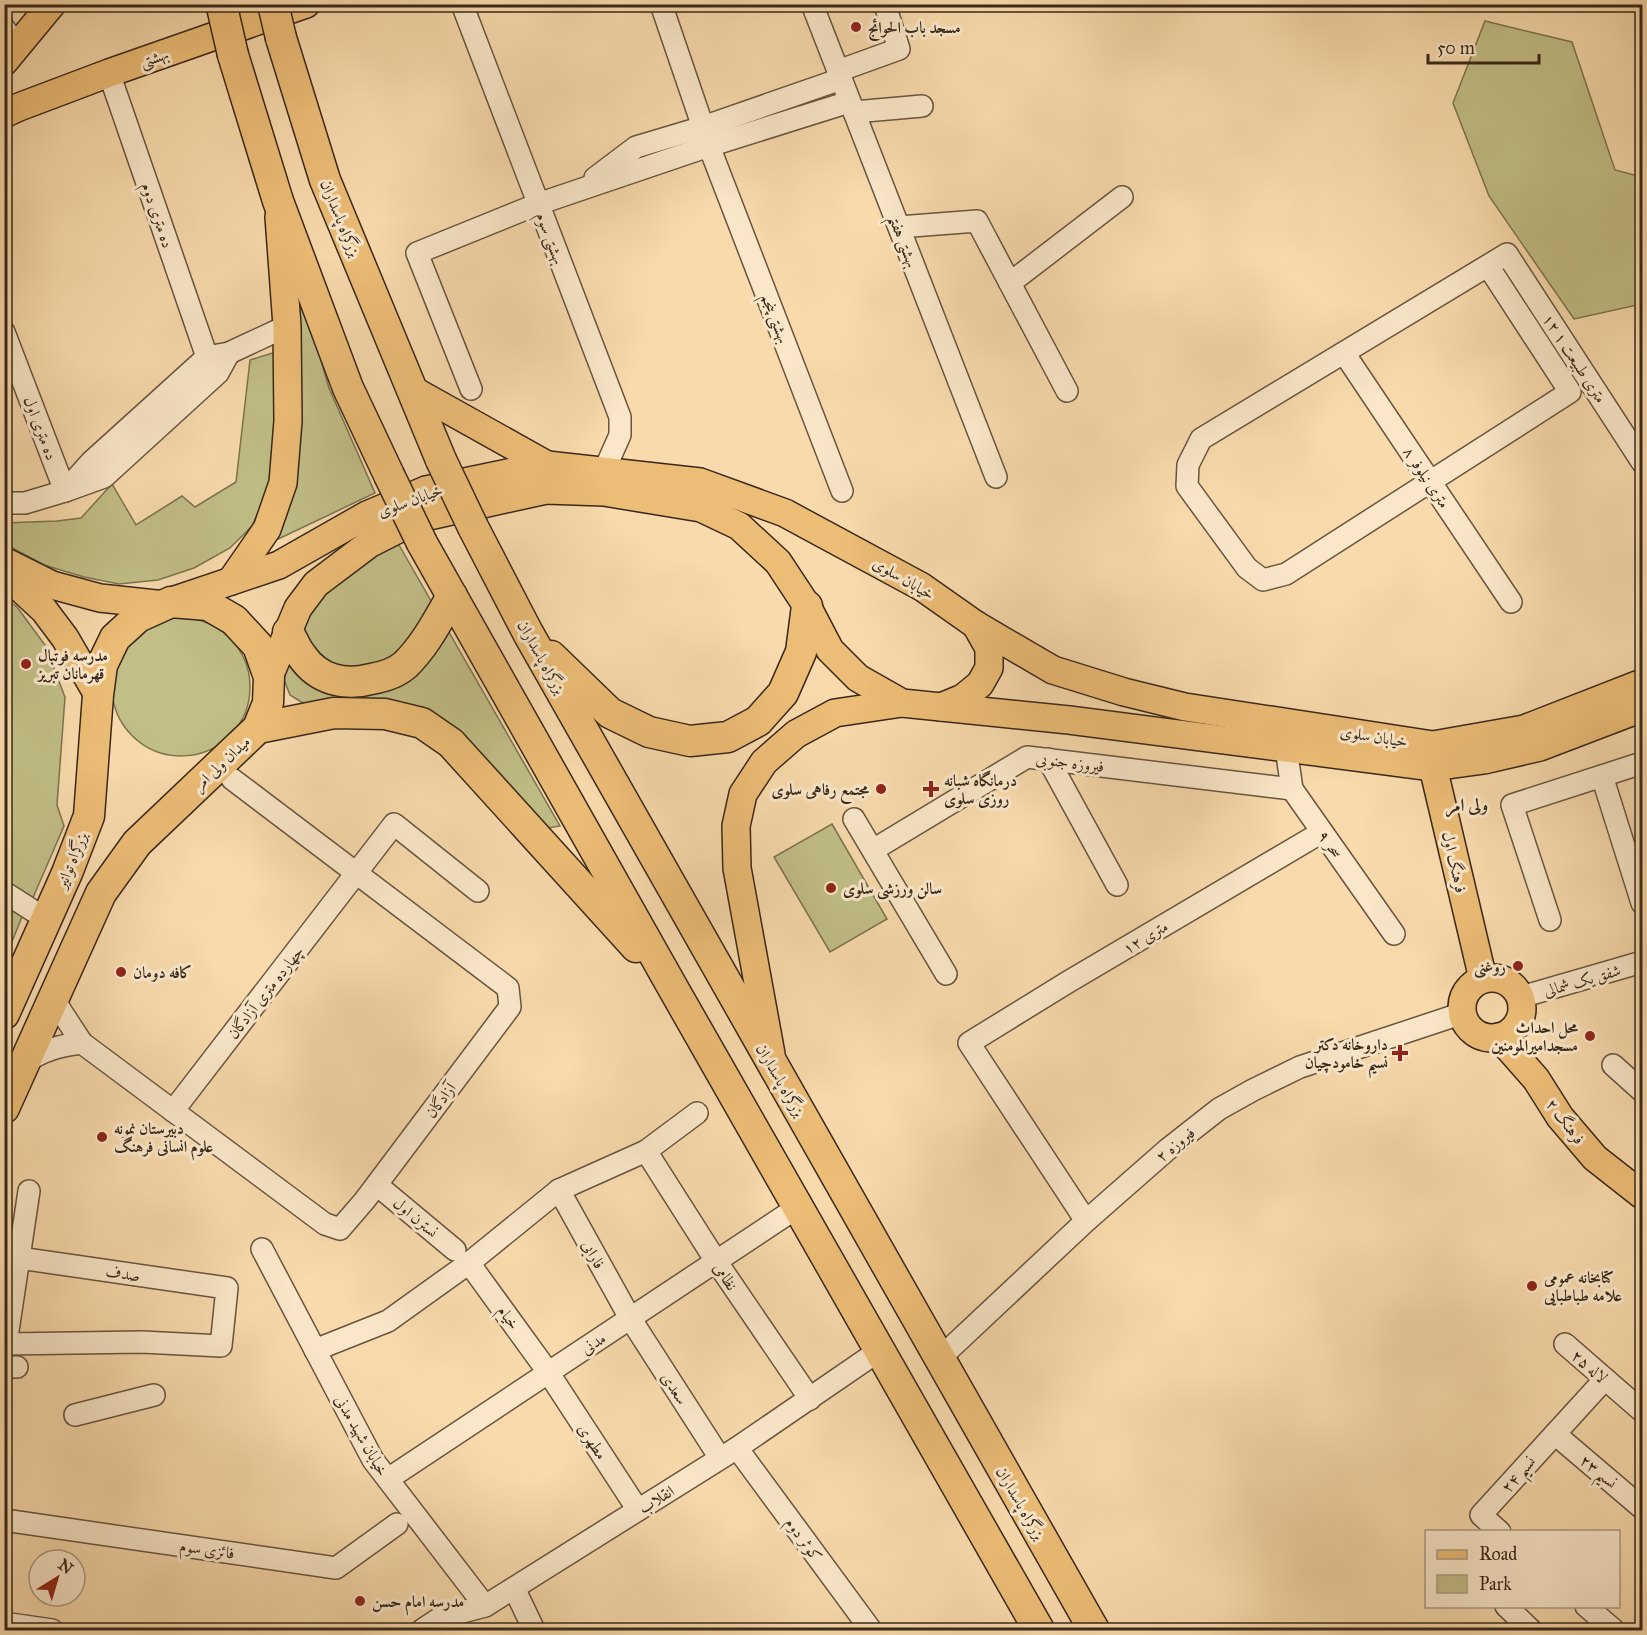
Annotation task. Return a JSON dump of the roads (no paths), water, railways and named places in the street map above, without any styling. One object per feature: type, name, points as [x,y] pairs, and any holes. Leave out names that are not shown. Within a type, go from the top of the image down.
[{"type":"highway","name":"بزرگراه پاسداران","points":[[273,4],[281,38],[325,180],[411,389],[473,527],[528,633],[1094,1630]]},
{"type":"highway","points":[[221,6],[233,55],[278,201],[348,388],[422,543],[1039,1630]]},
{"type":"highway","points":[[288,632],[302,657],[315,670],[330,679],[350,683],[370,680],[387,675],[403,666],[422,645],[452,596]]},
{"type":"highway","name":"میدان ولى امر","points":[[98,695],[102,665],[115,638],[138,616],[168,603],[208,605],[234,620],[258,646],[269,677],[268,703],[258,728],[137,843],[101,893]]},
{"type":"highway","points":[[528,633],[610,713],[649,732],[690,741],[728,737],[758,721],[783,693],[801,652],[807,606]]},
{"type":"highway","name":"بزرگراه توانیر","points":[[4,1014],[67,873],[89,816],[98,695]]},
{"type":"highway","points":[[258,728],[334,713],[385,714],[422,723],[451,743],[673,988]]},
{"type":"highway","points":[[67,873],[69,882],[83,894],[92,896],[101,893]]},
{"type":"highway","points":[[4,1108],[101,893]]},
{"type":"main road","points":[[9,46],[52,4]]},
{"type":"main road","name":"بهشتی","points":[[4,114],[109,72],[306,4]]},
{"type":"main road","points":[[231,582],[267,529],[283,483],[288,421],[287,326],[278,201]]},
{"type":"main road","points":[[411,389],[547,465]]},
{"type":"main road","name":"خیابان سلوی","points":[[168,603],[279,565],[367,515],[426,490],[547,465],[700,482],[785,513],[922,587],[976,625],[1053,670],[1124,692],[1185,707],[1433,756],[1524,729],[1642,682]]},
{"type":"main road","name":"خیابان سلوی","points":[[269,677],[298,608],[316,584],[369,544],[420,518],[546,490],[604,492],[701,508],[739,526],[778,561],[807,606],[830,650],[858,678],[902,703],[1069,720],[1286,748],[1484,760],[1540,747],[1642,708]]},
{"type":"main road","points":[[4,561],[52,585],[100,598],[168,603]]},
{"type":"main road","points":[[4,573],[44,610],[65,638],[98,695]]},
{"type":"main road","points":[[941,707],[963,698],[972,691],[980,684],[989,668],[988,648],[976,625]]},
{"type":"main road","points":[[773,1067],[737,868],[736,826],[743,794],[764,762],[796,734],[835,713],[902,703]]},
{"type":"main road","name":"فرهنگ اول","points":[[1433,756],[1483,979]]},
{"type":"main road","points":[[1492,977],[1510,983],[1521,997],[1523,1007],[1521,1018],[1509,1034],[1499,1038],[1481,1036],[1467,1024],[1463,1013],[1464,998],[1468,989],[1483,979],[1492,977]]},
{"type":"main road","name":"فرهنگ ۲","points":[[1499,1038],[1536,1079],[1560,1117],[1595,1158],[1642,1195]]},
{"type":"street","name":"بهشتی سوم","points":[[462,4],[620,417],[620,435],[604,471]]},
{"type":"street","name":"بهشتی پنجم","points":[[661,4],[706,136],[842,491]]},
{"type":"street","name":"بهشتی هفتم","points":[[812,4],[996,477]]},
{"type":"street","points":[[471,389],[417,253],[538,204],[580,190],[899,49],[885,5],[887,4]]},
{"type":"street","name":"ده متری دوم","points":[[109,72],[207,357]]},
{"type":"street","points":[[706,136],[852,107],[922,106]]},
{"type":"street","points":[[1010,283],[1122,197]]},
{"type":"street","points":[[899,227],[977,221],[1067,391]]},
{"type":"street","name":"۱۲ متری طبیعت ۱","points":[[1430,482],[1570,392],[1488,266],[1507,254],[1642,462]]},
{"type":"street","points":[[1430,482],[1286,574],[1263,580],[1247,568],[1187,486],[1188,465],[1201,439],[1488,266]]},
{"type":"street","points":[[66,491],[91,462],[207,357],[229,353],[287,326]]},
{"type":"street","name":"ده متری اول","points":[[4,332],[66,491]]},
{"type":"street","points":[[4,503],[25,503],[105,477],[218,373],[229,353]]},
{"type":"street","name":"۸ متری نیلوفر","points":[[1344,353],[1510,602]]},
{"type":"street","name":"سحر ۹","points":[[1286,748],[1292,789],[1394,934]]},
{"type":"street","name":"فیروزه جنوبی","points":[[873,850],[1027,757],[1292,789]]},
{"type":"street","points":[[1048,759],[1118,885]]},
{"type":"street","points":[[1550,920],[1512,805],[1642,763]]},
{"type":"street","points":[[1602,776],[1642,903]]},
{"type":"street","name":"آزادگان","points":[[54,998],[82,1043],[325,1224],[340,1229],[377,1185],[510,1007],[508,988],[232,779]]},
{"type":"street","points":[[854,819],[946,974]]},
{"type":"street","name":"چهارده متری آزادگان","points":[[173,1111],[394,824],[478,891]]},
{"type":"street","name":"۱۲ متری","points":[[1086,1221],[969,1043],[1322,832]]},
{"type":"street","points":[[4,892],[46,919]]},
{"type":"street","name":"شفق یک شمالی","points":[[1521,997],[1642,962]]},
{"type":"street","name":"فیروزه ٢","points":[[939,1359],[1086,1221],[1168,1149],[1220,1109],[1300,1067],[1463,1013]]},
{"type":"street","points":[[26,1062],[39,1053],[82,1043]]},
{"type":"street","points":[[1613,1065],[1642,1091]]},
{"type":"street","points":[[315,1350],[388,1321],[462,1256],[559,1190],[646,1151],[697,1113]]},
{"type":"street","name":"نظامی","points":[[646,1151],[716,1261],[810,1398]]},
{"type":"street","name":"نسترن اول","points":[[377,1185],[462,1256]]},
{"type":"street","name":"فارابی","points":[[559,1190],[630,1318]]},
{"type":"street","points":[[5,1345],[29,1191]]},
{"type":"street","name":"مدنی","points":[[388,1479],[798,1207]]},
{"type":"street","name":"خیابان شهید مدنی","points":[[262,1249],[373,1460],[486,1606]]},
{"type":"street","name":"خیام","points":[[462,1256],[548,1372]]},
{"type":"street","name":"صدف","points":[[5,1345],[142,1342],[221,1346],[227,1288],[19,1258]]},
{"type":"street","name":"سعدی","points":[[630,1318],[729,1453]]},
{"type":"street","name":"لاله ۲۵","points":[[1565,1344],[1642,1411]]},
{"type":"street","name":"انقلاب","points":[[422,1630],[440,1618],[486,1606],[729,1453],[880,1350]]},
{"type":"street","name":"مطهری","points":[[548,1372],[638,1510]]},
{"type":"street","name":"نسیم ۲۴","points":[[1498,1530],[1481,1515],[1605,1379]]},
{"type":"street","points":[[75,1415],[154,1395]]},
{"type":"street","name":"نسیم ۲۳","points":[[1555,1434],[1642,1508]]},
{"type":"street","name":"کوثر دوم","points":[[729,1453],[871,1630]]},
{"type":"street","name":"فائزی سوم","points":[[4,1520],[336,1568],[397,1524]]},
{"type":"street","points":[[514,1588],[534,1630]]},
{"type":"street","points":[[1508,1608],[1531,1630]]},
{"type":"street","points":[[1588,1608],[1614,1630]]},
{"type":"street","points":[[4,1623],[52,1630]]},
{"type":"place","name":"مسجد باب الحوائج","points":[[856,27]]},
{"type":"place","name":"مدرسه فوتبال قهرمانان تبریز","points":[[26,664]]},
{"type":"place","name":"مجتمع رفاهی سلوی","points":[[881,789]]},
{"type":"place","name":"درمانگاه شبانه روزی سلوی","points":[[931,789]]},
{"type":"place","name":"سالن ورزشی سلوی","points":[[831,888]]},
{"type":"place","name":"روغنی","points":[[1518,966]]},
{"type":"place","name":"کافه دومان","points":[[121,972]]},
{"type":"place","name":"محل احداث مسجدامیرالمومنین","points":[[1590,1036]]},
{"type":"place","name":"داروخانه دکتر نسیم خامودچیان","points":[[1400,1053]]},
{"type":"place","name":"دبیرستان نمونه علوم انسانی فرهنگ","points":[[102,1137]]},
{"type":"place","name":"کتابخانه عمومی علامه طباطبایی","points":[[1532,1286]]},
{"type":"place","name":"مدرسه امام حسن","points":[[360,1601]]},
{"type":"district","name":"ولی امر","points":[[1467,805]]}]
